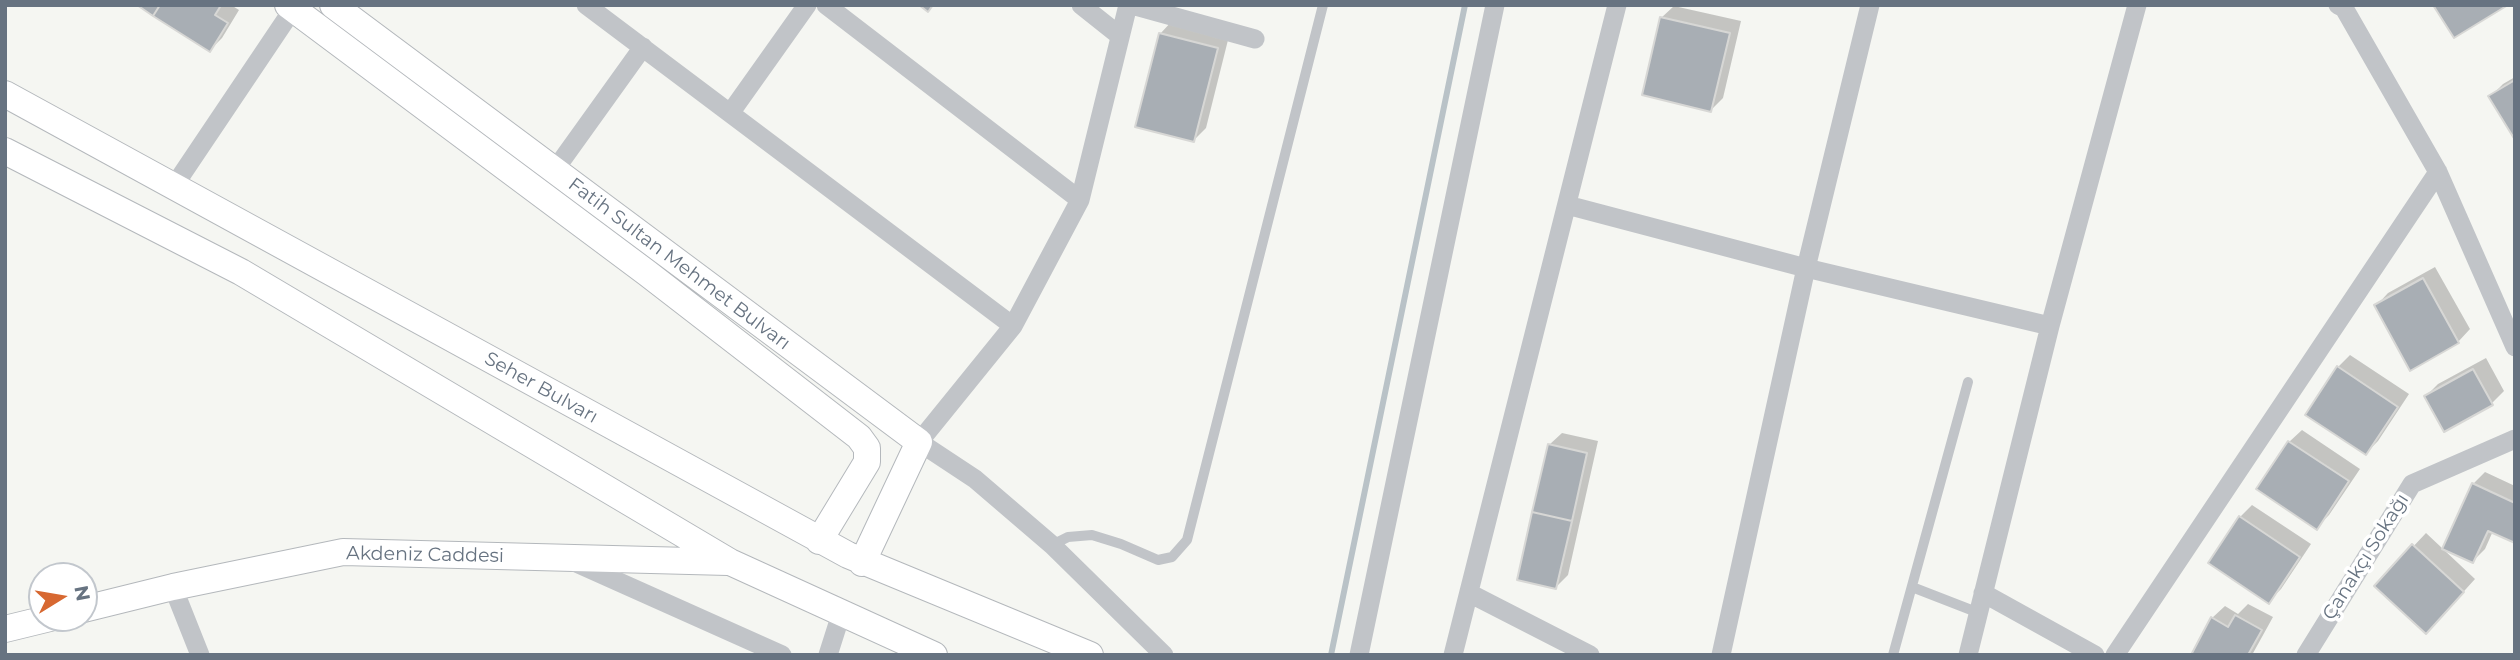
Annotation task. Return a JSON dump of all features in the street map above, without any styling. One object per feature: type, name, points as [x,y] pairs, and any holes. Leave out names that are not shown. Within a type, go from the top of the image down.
[{"type":"main road","name":"Fatih Sultan Mehmet Bulvarı","points":[[333,5],[919,442]]},
{"type":"main road","name":"Fatih Sultan Mehmet Bulvarı","points":[[290,7],[647,273],[859,436],[867,449],[867,462],[820,541]]},
{"type":"main road","name":"Seher Bulvarı","points":[[5,94],[862,563],[1090,655]]},
{"type":"main road","points":[[5,151],[241,272],[730,562],[934,655]]},
{"type":"main road","points":[[862,563],[919,442]]},
{"type":"main road","name":"Akdeniz Caddesi","points":[[98,606],[173,587],[343,552],[730,562]]},
{"type":"main road","points":[[5,629],[28,623]]},
{"type":"street","points":[[586,5],[1013,326]]},
{"type":"street","points":[[731,113],[807,5]]},
{"type":"street","points":[[826,5],[1080,200]]},
{"type":"street","points":[[1081,5],[1121,36]]},
{"type":"street","points":[[1164,655],[1052,545],[975,479],[919,442],[1013,326],[1080,200],[1130,5],[1255,39]]},
{"type":"street","points":[[1359,655],[1494,5]]},
{"type":"street","points":[[1453,655],[1617,5]]},
{"type":"street","points":[[1721,655],[1805,268],[1870,5]]},
{"type":"street","points":[[1968,655],[2050,326],[2137,5]]},
{"type":"street","points":[[2343,6],[2438,172],[2515,347]]},
{"type":"street","points":[[174,186],[290,7]]},
{"type":"street","points":[[554,171],[643,47]]},
{"type":"street","points":[[2115,655],[2438,172]]},
{"type":"street","points":[[1566,205],[1805,268],[2050,326]]},
{"type":"street","name":"Çanakçı Sokağı","points":[[2306,655],[2412,484],[2515,439]]},
{"type":"street","points":[[566,558],[782,655]]},
{"type":"street","points":[[173,587],[200,655]]},
{"type":"street","points":[[1469,593],[1590,655]]},
{"type":"street","points":[[1983,593],[2095,655]]},
{"type":"street","points":[[828,655],[842,611]]},
{"type":"lane","points":[[1052,545],[1068,537],[1092,536],[1121,544],[1158,560],[1171,557],[1187,540],[1323,5]]},
{"type":"lane","points":[[1893,655],[1968,382]]},
{"type":"lane","points":[[1912,587],[1979,613]]},
{"type":"building","points":[[137,5],[160,5],[153,16]]},
{"type":"building","points":[[160,5],[217,5],[220,7],[215,15],[228,23],[210,52],[153,16]]},
{"type":"building","points":[[919,5],[933,5],[928,12]]},
{"type":"building","points":[[2433,5],[2508,5],[2454,38]]},
{"type":"building","points":[[1660,17],[1730,33],[1711,112],[1642,95]]},
{"type":"building","points":[[1159,33],[1218,48],[1194,142],[1135,127]]},
{"type":"building","points":[[2515,80],[2515,140],[2488,96]]},
{"type":"building","points":[[2423,278],[2459,343],[2410,371],[2374,305]]},
{"type":"building","points":[[2337,366],[2398,407],[2366,455],[2305,415]]},
{"type":"building","points":[[2473,369],[2493,405],[2444,432],[2424,396]]},
{"type":"building","points":[[2288,441],[2349,481],[2317,530],[2256,489]]},
{"type":"building","points":[[1548,444],[1587,453],[1572,521],[1532,512]]},
{"type":"building","points":[[2472,483],[2515,503],[2515,543],[2488,531],[2473,563],[2442,549]]},
{"type":"building","points":[[1532,512],[1572,521],[1556,589],[1517,580]]},
{"type":"building","points":[[2239,516],[2300,557],[2269,604],[2208,563]]},
{"type":"building","points":[[2412,544],[2464,592],[2426,634],[2374,586]]},
{"type":"building","points":[[2235,615],[2262,630],[2248,655],[2191,655],[2211,617],[2228,627]]},
{"type":"waterway","points":[[1331,655],[1465,5]]}]
